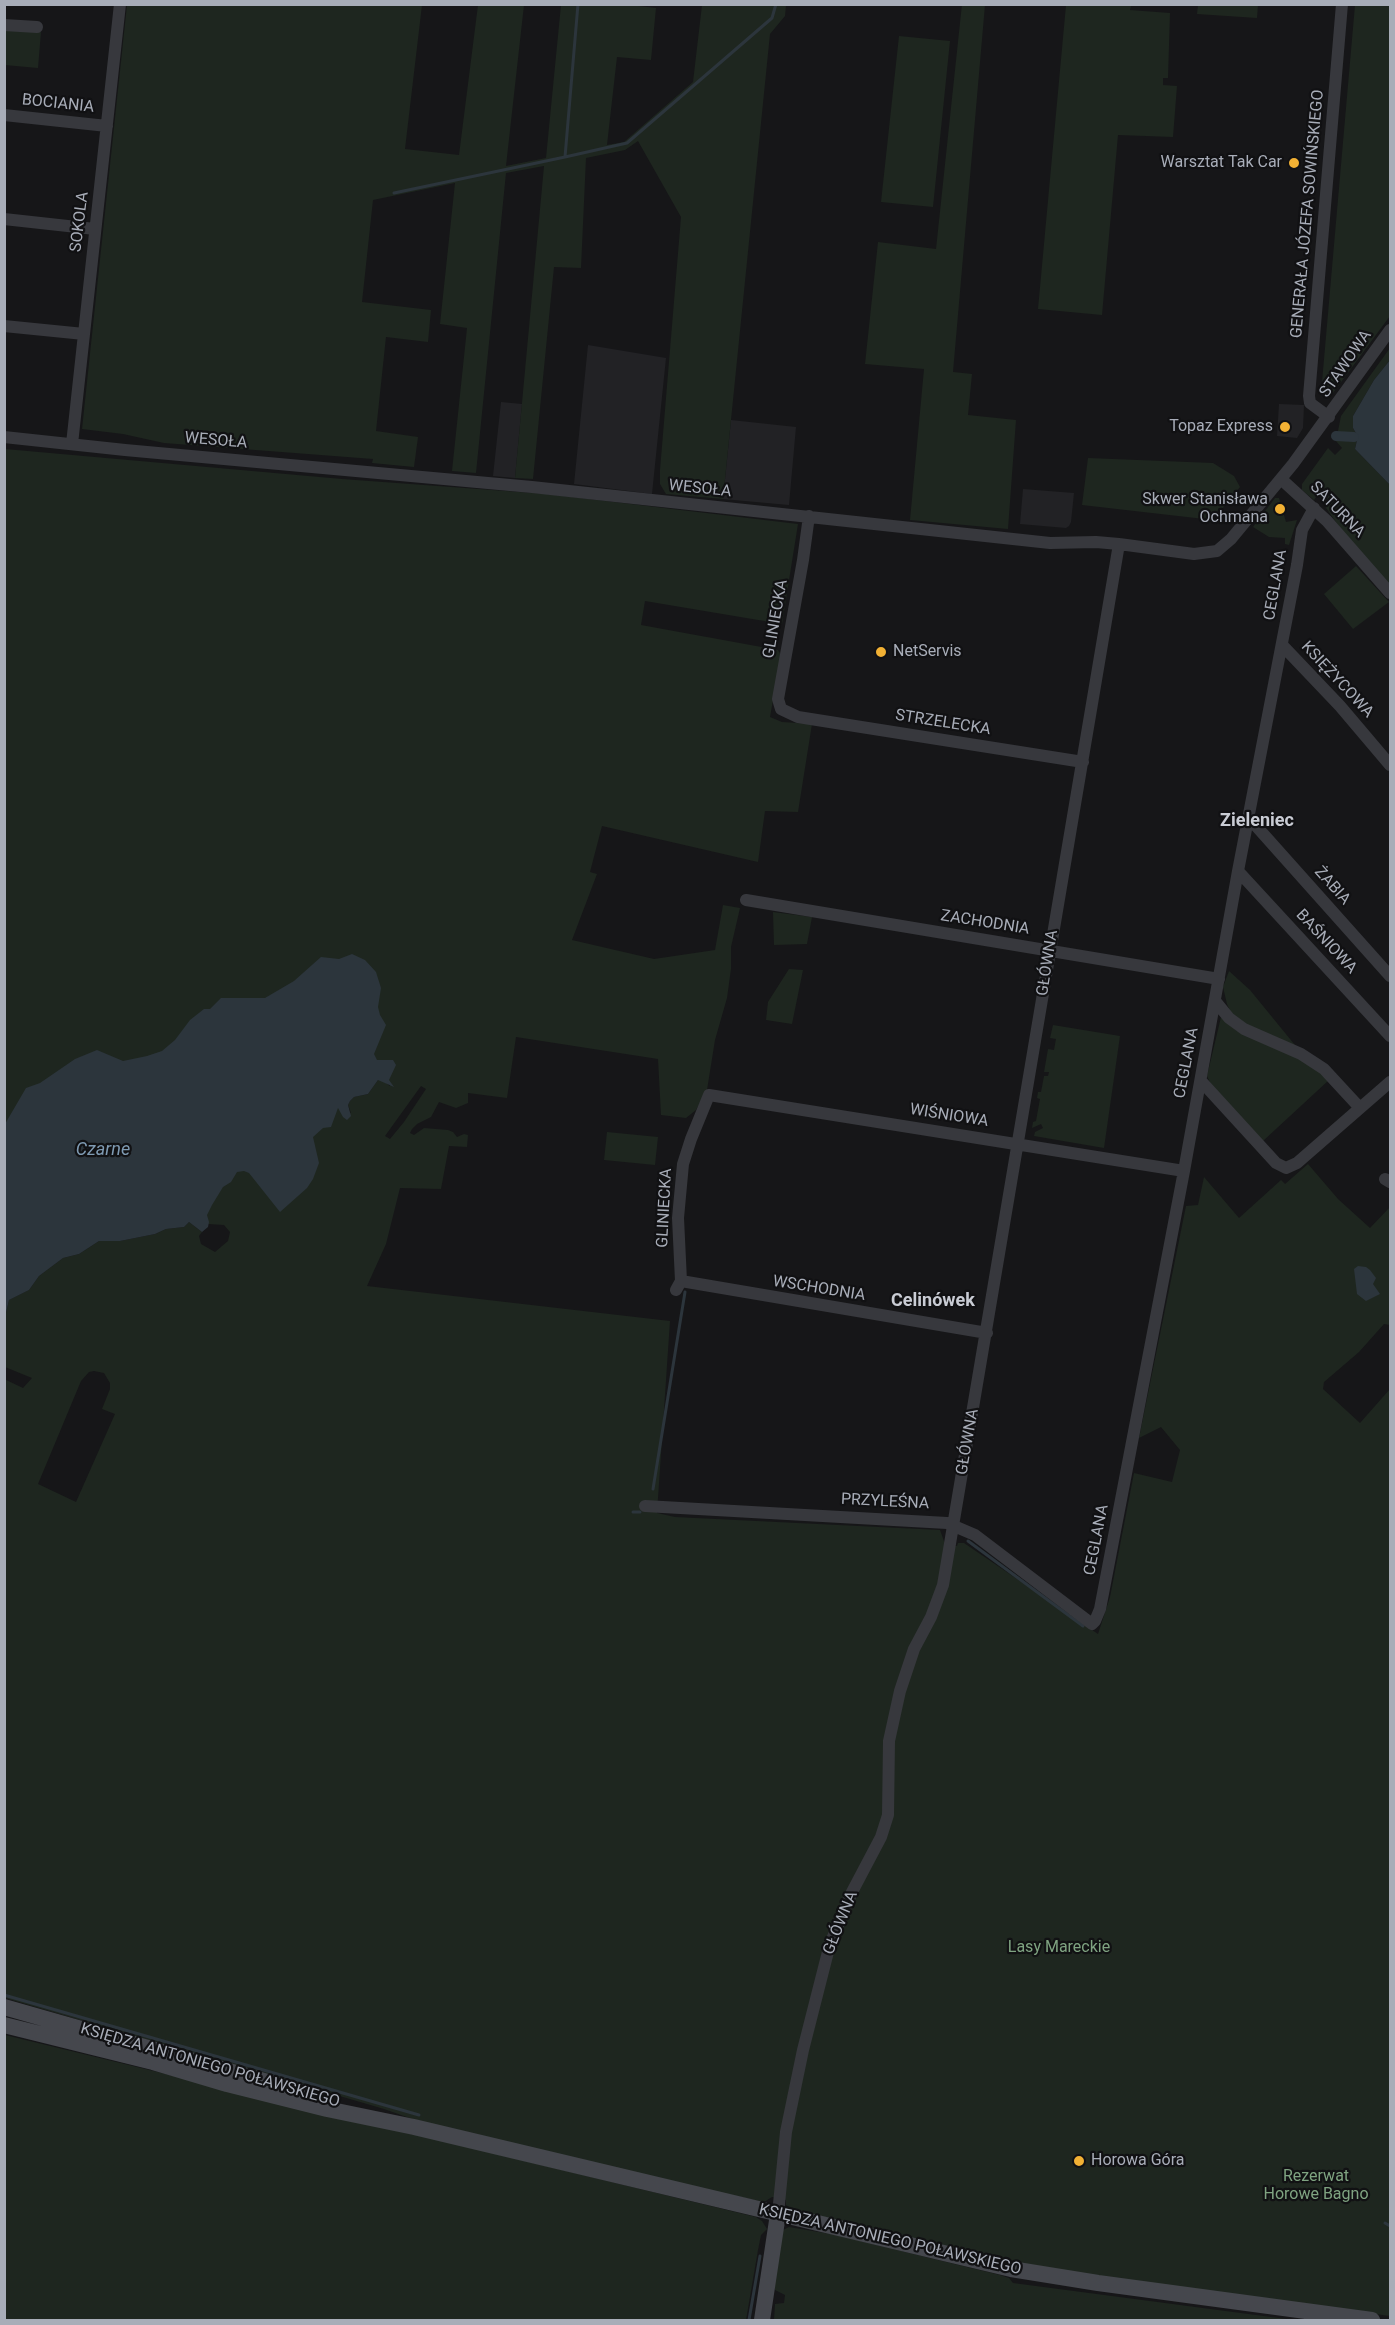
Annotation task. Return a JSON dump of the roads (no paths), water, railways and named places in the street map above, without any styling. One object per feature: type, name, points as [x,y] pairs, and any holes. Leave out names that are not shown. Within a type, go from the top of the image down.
[{"type":"main road","name":"KSIĘDZA ANTONIEGO POŁAWSKIEGO","points":[[4,2007],[332,2100],[414,2127]]},
{"type":"main road","name":"KSIĘDZA ANTONIEGO POŁAWSKIEGO","points":[[4,2025],[327,2109],[414,2127],[1011,2269],[1372,2320]]},
{"type":"main road","name":"GŁÓWNA","points":[[762,2320],[778,2214]]},
{"type":"street","name":"SOKOLA","points":[[72,444],[120,4]]},
{"type":"street","name":"GENERAŁA JÓZEFA SOWIŃSKIEGO","points":[[1329,417],[1310,403],[1309,396],[1342,4]]},
{"type":"street","points":[[4,25],[37,27]]},
{"type":"street","name":"BOCIANIA","points":[[4,115],[107,126]]},
{"type":"street","points":[[4,219],[95,229]]},
{"type":"street","points":[[4,326],[84,334]]},
{"type":"street","name":"STAWOWA","points":[[1329,417],[1390,330]]},
{"type":"street","name":"WESOŁA","points":[[4,437],[522,486],[1050,543],[1119,544],[1194,555],[1217,551],[1231,539],[1329,417]]},
{"type":"street","name":"SATURNA","points":[[1281,479],[1314,508],[1390,593]]},
{"type":"street","name":"CEGLANA","points":[[1092,1624],[1100,1609],[1184,1172],[1302,530],[1314,508]]},
{"type":"street","name":"GLINIECKA","points":[[798,717],[781,709],[778,699],[809,516]]},
{"type":"street","name":"GŁÓWNA","points":[[778,2214],[786,2132],[814,2006],[830,1944],[852,1892],[881,1837],[888,1815],[889,1741],[900,1691],[914,1649],[938,1601],[954,1526],[1119,544]]},
{"type":"street","name":"KSIĘŻYCOWA","points":[[1282,645],[1341,706],[1390,765]]},
{"type":"street","name":"STRZELECKA","points":[[798,717],[1083,762]]},
{"type":"street","name":"ŻABIA","points":[[1249,818],[1390,976]]},
{"type":"street","name":"BAŚNIOWA","points":[[1238,871],[1390,1036]]},
{"type":"street","name":"ZACHODNIA","points":[[746,900],[1220,979]]},
{"type":"street","points":[[1216,1002],[1229,1018],[1244,1029],[1301,1054],[1324,1069],[1360,1108]]},
{"type":"street","points":[[1201,1081],[1283,1168],[1293,1166],[1390,1082]]},
{"type":"street","name":"GLINIECKA","points":[[679,1286],[678,1218],[683,1164],[709,1095]]},
{"type":"street","name":"WIŚNIOWA","points":[[709,1095],[1184,1172]]},
{"type":"street","name":"WSCHODNIA","points":[[679,1286],[987,1333]]},
{"type":"street","name":"PRZYLEŚNA","points":[[645,1506],[937,1522],[954,1526],[975,1535],[1092,1624]]},
{"type":"water","points":[[1390,360],[1390,485],[1355,449],[1357,440],[1354,436],[1357,435],[1353,428],[1353,416],[1374,380]]},
{"type":"water","name":"Czarne","points":[[352,954],[365,960],[376,972],[381,988],[378,1007],[386,1025],[374,1054],[377,1060],[393,1060],[396,1065],[389,1080],[394,1087],[378,1080],[368,1094],[354,1097],[350,1101],[348,1105],[351,1116],[347,1120],[338,1108],[331,1127],[323,1128],[313,1137],[319,1163],[307,1188],[280,1212],[249,1173],[237,1172],[231,1182],[223,1187],[212,1205],[207,1215],[208,1227],[202,1232],[189,1222],[184,1227],[166,1229],[155,1234],[120,1241],[99,1241],[79,1254],[63,1258],[39,1276],[29,1290],[9,1300],[5,1317],[5,1124],[26,1088],[40,1083],[75,1059],[97,1050],[123,1061],[162,1051],[175,1040],[190,1020],[204,1009],[210,1009],[221,998],[265,998],[294,981],[321,957],[339,959]]},
{"type":"water","points":[[1358,1266],[1370,1270],[1376,1278],[1373,1284],[1380,1294],[1366,1301],[1357,1294],[1354,1269]]},
{"type":"waterway","points":[[578,4],[565,157],[627,143],[772,18],[776,4]]},
{"type":"waterway","points":[[394,193],[565,157]]},
{"type":"waterway","points":[[1336,436],[1354,437]]},
{"type":"waterway","points":[[653,1489],[685,1292]]},
{"type":"waterway","points":[[633,1512],[640,1512]]},
{"type":"waterway","points":[[968,1541],[1083,1626]]},
{"type":"waterway","points":[[4,1995],[419,2115]]},
{"type":"waterway","points":[[1385,2223],[1390,2226]]},
{"type":"waterway","points":[[749,2320],[760,2256]]},
{"type":"place","name":"Warsztat Tak Car","points":[[1294,163]]},
{"type":"place","name":"Topaz Express","points":[[1285,427]]},
{"type":"place","name":"Skwer Stanisława Ochmana","points":[[1280,509]]},
{"type":"place","name":"NetServis","points":[[881,652]]},
{"type":"place","name":"Horowa Góra","points":[[1079,2161]]},
{"type":"district","name":"Zieleniec","points":[[1257,821]]},
{"type":"district","name":"Celinówek","points":[[933,1301]]},
{"type":"park label","name":"Lasy Mareckie","points":[[1059,1948]]},
{"type":"park label","name":"Rezerwat Horowe Bagno","points":[[1316,2186]]}]
